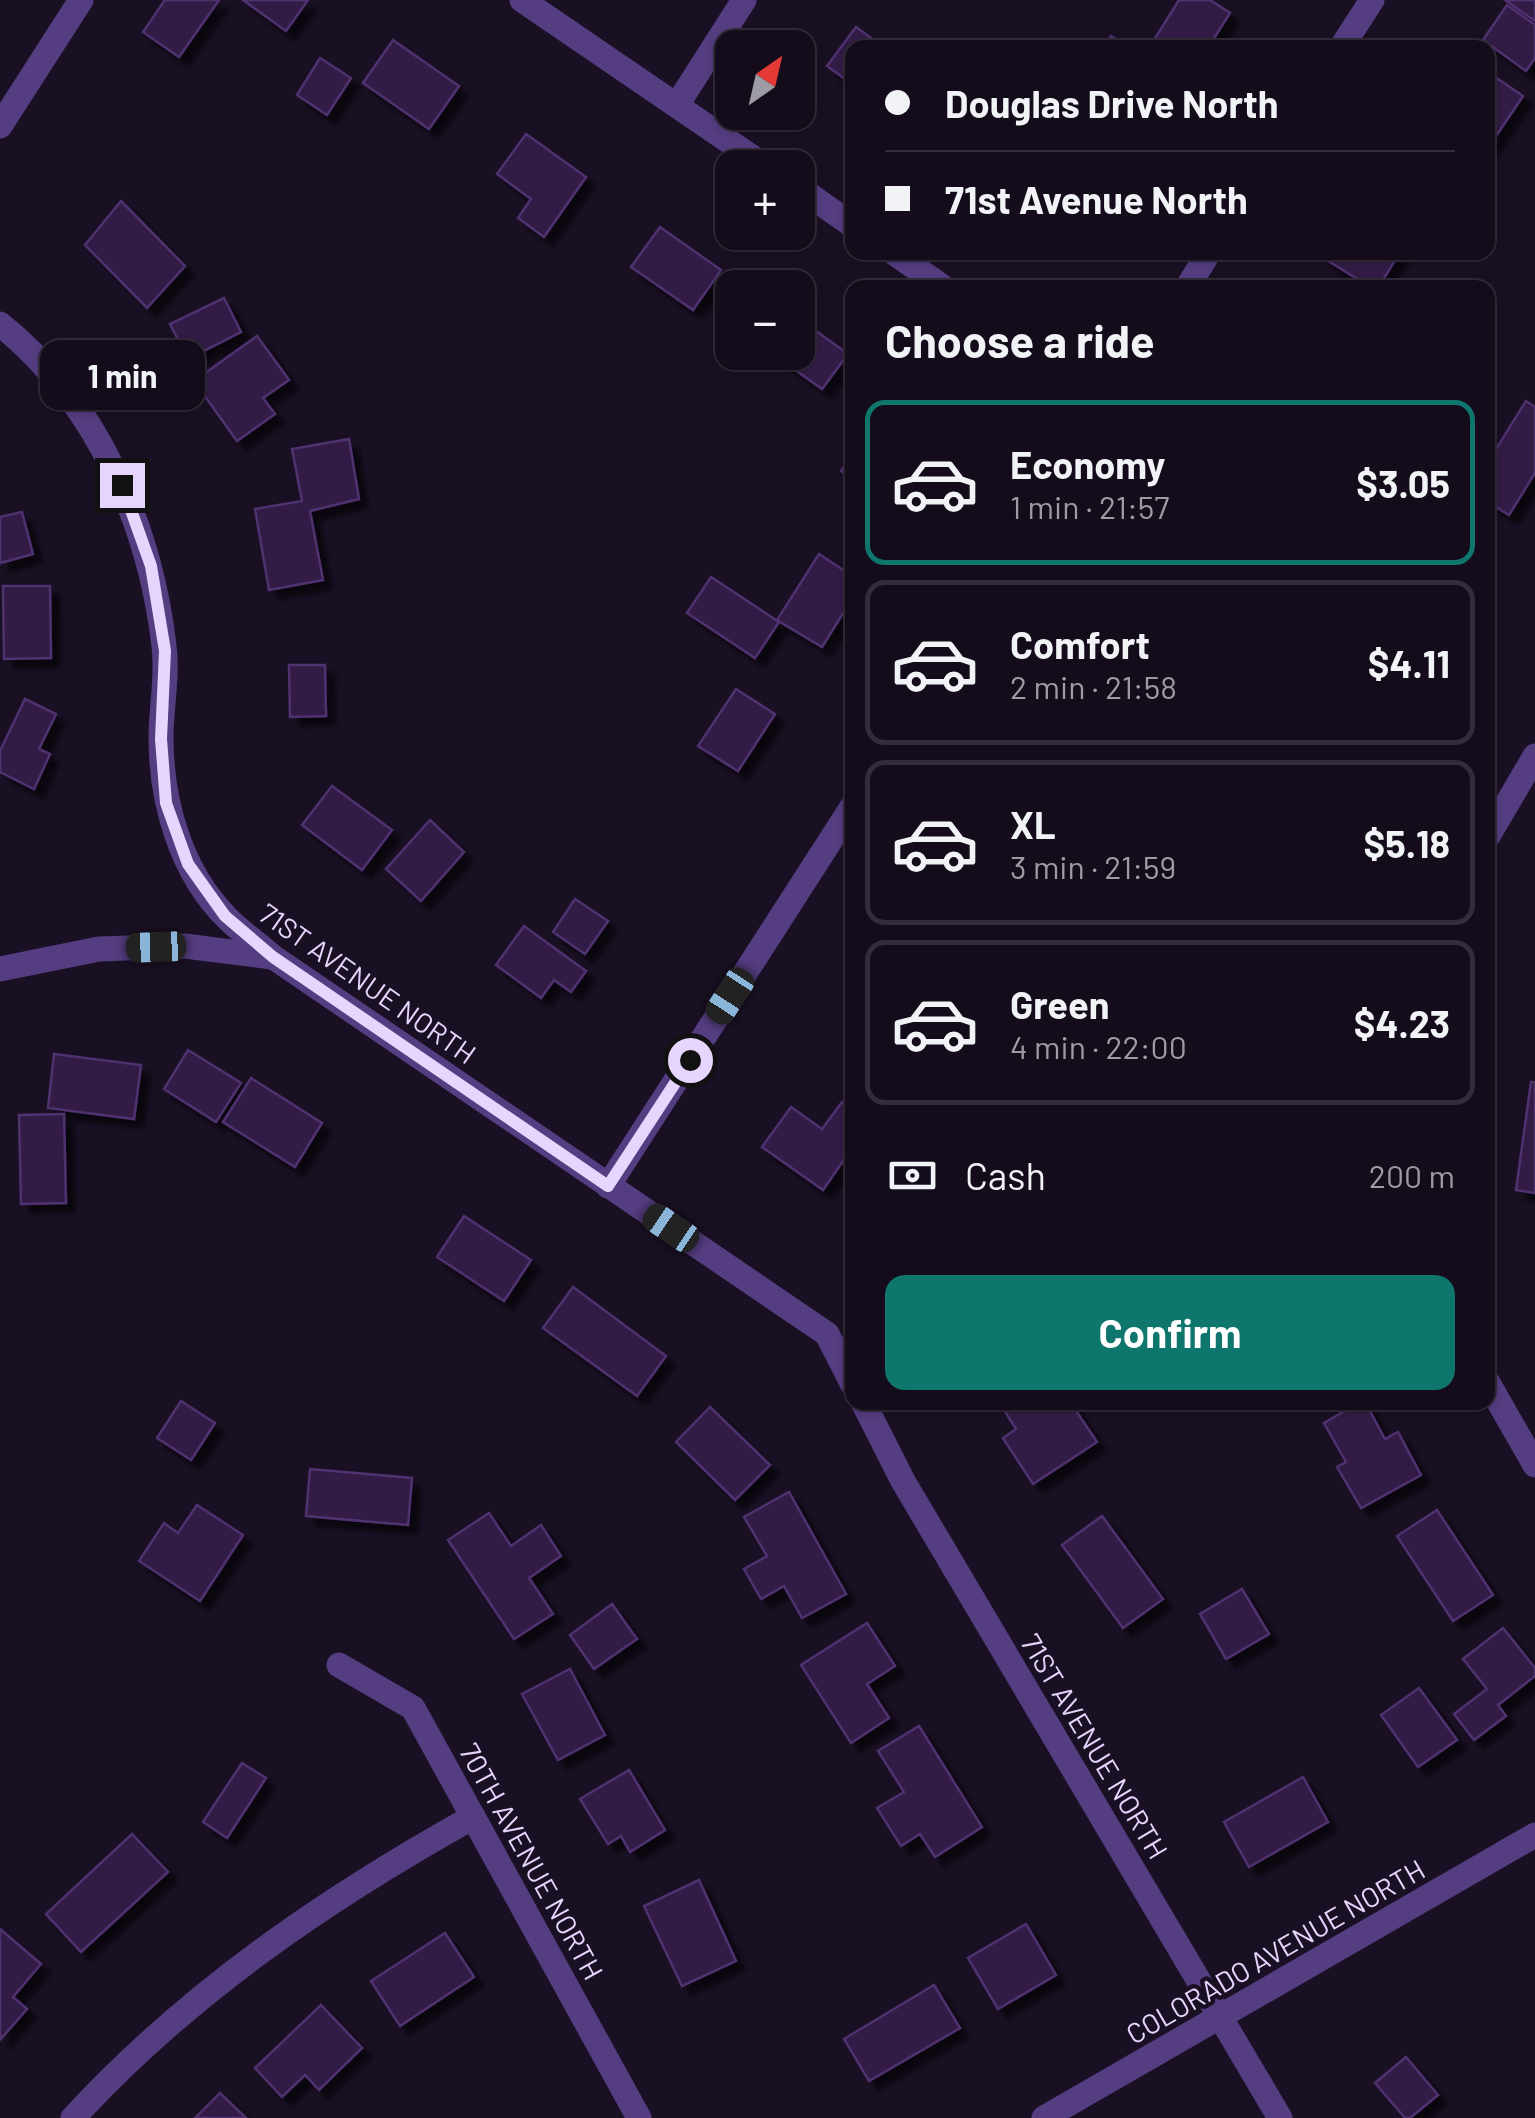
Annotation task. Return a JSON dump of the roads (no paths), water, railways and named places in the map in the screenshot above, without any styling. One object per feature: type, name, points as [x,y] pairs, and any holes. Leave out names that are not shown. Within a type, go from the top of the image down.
[{"type":"street","points":[[0,126],[81,0]]},
{"type":"street","points":[[522,0],[742,150]]},
{"type":"street","points":[[676,105],[744,0]]},
{"type":"street","points":[[1346,40],[1372,0]]},
{"type":"street","points":[[815,200],[845,220]]},
{"type":"street","points":[[904,260],[933,280]]},
{"type":"street","name":"71ST AVENUE NORTH","points":[[0,324],[23,342],[78,407],[122,485],[151,566],[165,651],[161,739],[166,803],[188,864],[225,916],[273,957],[827,1334],[845,1369]]},
{"type":"street","points":[[1495,824],[1535,756]]},
{"type":"street","points":[[608,1186],[845,817]]},
{"type":"street","points":[[0,969],[99,950],[185,946],[273,957]]},
{"type":"street","points":[[1495,1395],[1535,1465]]},
{"type":"street","name":"71ST AVENUE NORTH","points":[[866,1410],[903,1481],[1280,2118]]},
{"type":"street","name":"70TH AVENUE NORTH","points":[[339,1665],[413,1708],[638,2118]]},
{"type":"street","points":[[73,2118],[194,2000],[300,1920],[473,1817]]},
{"type":"street","name":"COLORADO AVENUE NORTH","points":[[1044,2118],[1535,1835]]}]
